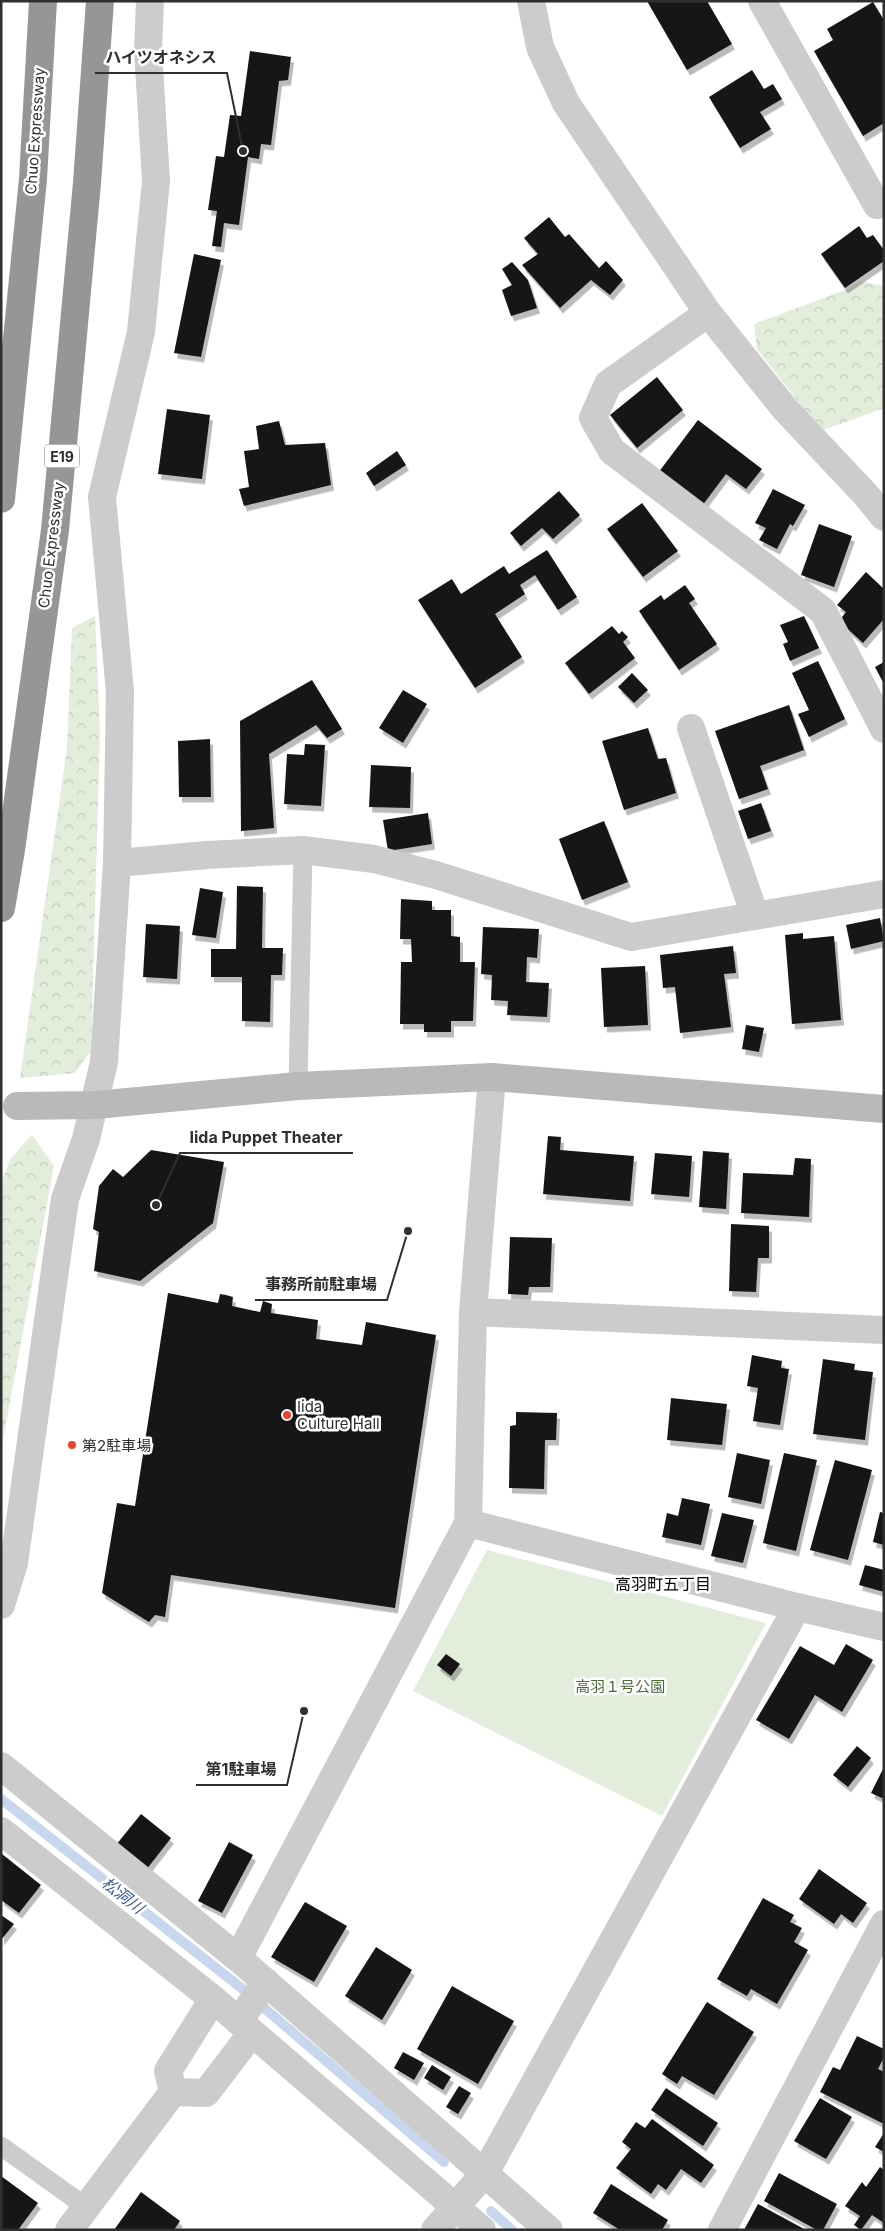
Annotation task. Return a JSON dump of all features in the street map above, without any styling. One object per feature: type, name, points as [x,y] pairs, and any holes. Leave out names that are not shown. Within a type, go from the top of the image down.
[{"type":"highway","name":"Chuo Expressway","points":[[1,499],[33,179],[42,1]]},
{"type":"highway","name":"Chuo Expressway","points":[[1,908],[11,850],[55,530],[87,183],[100,1]]},
{"type":"street","points":[[1,1605],[14,1563],[65,1199],[86,1139],[104,1062],[117,862],[120,692],[102,497],[142,332],[156,181],[148,50],[150,1]]},
{"type":"street","points":[[530,1],[540,47],[566,103],[708,313],[785,409],[884,517]]},
{"type":"street","points":[[762,1],[877,205]]},
{"type":"street","points":[[708,313],[608,384],[593,418],[612,451],[823,611],[884,729]]},
{"type":"street","points":[[690,728],[755,916]]},
{"type":"street","points":[[117,862],[303,850],[374,860],[436,875],[632,937],[884,894]]},
{"type":"street","points":[[238,1958],[468,1522],[473,1312],[492,1077]]},
{"type":"street","points":[[17,1106],[95,1105],[298,1086],[492,1077],[884,1109]]},
{"type":"street","points":[[473,1312],[884,1330]]},
{"type":"street","points":[[468,1522],[797,1607],[884,1627]]},
{"type":"street","points":[[435,2230],[485,2172],[797,1607]]},
{"type":"street","points":[[1,1766],[238,1958],[485,2172],[549,2230]]},
{"type":"street","points":[[1,1831],[213,1999],[482,2230]]},
{"type":"street","points":[[722,2230],[884,1924]]},
{"type":"street","points":[[173,2092],[206,2093],[245,2027],[266,1982]]},
{"type":"street","points":[[173,2092],[168,2071],[213,1999]]},
{"type":"street","points":[[69,2230],[173,2092]]},
{"type":"lane","points":[[298,1086],[303,850]]},
{"type":"lane","points":[[1,2146],[86,2207]]},
{"type":"green space","points":[[861,281],[884,286],[884,408],[821,431],[757,349],[754,324],[848,289]]},
{"type":"green space","points":[[95,616],[100,730],[91,1051],[75,1073],[20,1078],[67,748],[72,628]]},
{"type":"green space","points":[[32,1135],[54,1166],[1,1450],[1,1183],[11,1158]]},
{"type":"green space","name":"高羽１号公園","points":[[487,1550],[766,1623],[662,1816],[413,1691]]},
{"type":"building","points":[[647,1],[707,1],[732,44],[687,70]]},
{"type":"building","points":[[873,2],[884,20],[884,123],[863,136],[814,51],[833,40],[827,29]]},
{"type":"building","points":[[250,51],[291,57],[288,80],[279,81],[271,145],[261,144],[259,159],[248,157],[239,225],[224,223],[221,247],[212,246],[217,211],[208,210],[216,156],[224,157],[230,115],[241,116]]},
{"type":"building","points":[[752,70],[764,89],[773,84],[782,99],[760,112],[771,129],[740,148],[709,97]]},
{"type":"building","points":[[549,217],[565,237],[569,234],[599,268],[606,261],[623,280],[610,295],[591,280],[560,308],[522,265],[538,254],[524,238]]},
{"type":"building","points":[[859,226],[867,238],[873,235],[884,250],[884,261],[845,288],[821,254]]},
{"type":"building","points":[[194,254],[221,260],[201,357],[174,353]]},
{"type":"building","points":[[512,262],[528,280],[537,308],[511,316],[502,290],[512,285],[502,269]]},
{"type":"building","points":[[657,377],[683,410],[637,448],[610,415]]},
{"type":"building","points":[[167,409],[210,415],[202,479],[158,474]]},
{"type":"building","points":[[698,420],[762,469],[746,489],[726,474],[702,506],[658,473]]},
{"type":"building","points":[[279,421],[285,445],[325,443],[331,485],[244,506],[239,489],[249,487],[244,451],[259,449],[256,426]]},
{"type":"building","points":[[397,451],[406,465],[374,486],[366,473]]},
{"type":"building","points":[[773,489],[805,505],[793,526],[790,524],[777,549],[759,540],[766,528],[755,523]]},
{"type":"building","points":[[559,491],[580,515],[553,539],[542,528],[521,546],[510,533]]},
{"type":"building","points":[[642,503],[678,551],[643,577],[607,529]]},
{"type":"building","points":[[819,524],[852,536],[834,587],[801,575]]},
{"type":"building","points":[[547,550],[577,597],[558,610],[535,575],[520,585],[525,594],[495,614],[522,657],[475,688],[418,600],[452,579],[461,594],[504,566],[509,574]]},
{"type":"building","points":[[866,572],[884,589],[884,619],[863,643],[839,621],[846,612],[837,605]]},
{"type":"building","points":[[685,585],[695,599],[689,603],[717,644],[679,670],[639,611],[661,595],[664,600]]},
{"type":"building","points":[[804,616],[819,648],[790,661],[783,644],[788,642],[780,625]]},
{"type":"building","points":[[612,626],[619,634],[622,631],[628,637],[623,642],[635,658],[589,694],[565,663]]},
{"type":"building","points":[[818,661],[845,719],[809,737],[798,714],[809,710],[792,673]]},
{"type":"building","points":[[884,662],[884,684],[875,667]]},
{"type":"building","points":[[632,673],[648,690],[634,703],[618,687]]},
{"type":"building","points":[[312,680],[342,729],[327,738],[316,725],[269,754],[274,828],[241,831],[240,721]]},
{"type":"building","points":[[403,690],[427,704],[403,743],[379,728]]},
{"type":"building","points":[[789,705],[804,750],[760,766],[768,789],[739,799],[715,731]]},
{"type":"building","points":[[648,728],[658,759],[666,758],[676,793],[624,810],[602,741]]},
{"type":"building","points":[[210,739],[211,797],[179,797],[178,741]]},
{"type":"building","points":[[305,744],[325,745],[321,806],[284,804],[287,754],[304,755]]},
{"type":"building","points":[[371,765],[411,767],[410,808],[369,807]]},
{"type":"building","points":[[761,803],[771,831],[748,839],[738,811]]},
{"type":"building","points":[[428,813],[432,844],[388,851],[383,820]]},
{"type":"building","points":[[604,821],[628,882],[582,900],[559,839]]},
{"type":"building","points":[[237,886],[263,887],[262,948],[283,948],[282,975],[271,975],[270,1022],[242,1021],[242,977],[211,977],[211,949],[236,949]]},
{"type":"building","points":[[200,888],[223,892],[216,938],[192,935]]},
{"type":"building","points":[[401,899],[432,901],[432,910],[451,910],[451,936],[460,937],[460,962],[475,962],[473,1021],[451,1021],[451,1032],[424,1032],[424,1024],[400,1024],[401,962],[412,962],[411,939],[400,939]]},
{"type":"building","points":[[880,918],[884,941],[851,949],[846,925]]},
{"type":"building","points":[[146,924],[180,926],[177,979],[143,977]]},
{"type":"building","points":[[483,927],[539,929],[537,958],[527,957],[526,982],[549,983],[547,1017],[507,1015],[508,1001],[491,1000],[492,975],[481,974]]},
{"type":"building","points":[[803,933],[803,939],[834,936],[841,1020],[792,1024],[785,935]]},
{"type":"building","points":[[733,946],[736,973],[724,974],[731,1027],[680,1033],[675,987],[663,988],[660,955]]},
{"type":"building","points":[[645,966],[648,1025],[604,1027],[601,968]]},
{"type":"building","points":[[746,1025],[764,1028],[759,1052],[742,1049]]},
{"type":"building","points":[[548,1136],[561,1137],[560,1150],[634,1156],[630,1201],[543,1194]]},
{"type":"building","points":[[151,1150],[224,1162],[213,1223],[140,1281],[94,1271],[99,1232],[93,1229],[99,1186],[113,1169],[123,1177]]},
{"type":"building","points":[[703,1151],[729,1153],[726,1209],[699,1207]]},
{"type":"building","points":[[655,1153],[692,1156],[689,1197],[651,1194]]},
{"type":"building","points":[[795,1158],[811,1159],[809,1217],[741,1213],[743,1173],[793,1175]]},
{"type":"building","points":[[731,1224],[769,1226],[769,1258],[758,1258],[756,1292],[729,1291]]},
{"type":"building","points":[[510,1237],[552,1238],[550,1287],[529,1287],[528,1295],[508,1294]]},
{"type":"building","name":"Iida Culture Hall","points":[[168,1293],[218,1303],[220,1294],[226,1295],[233,1297],[232,1306],[260,1312],[263,1301],[272,1304],[271,1313],[318,1320],[316,1339],[362,1345],[366,1322],[436,1335],[395,1608],[171,1575],[165,1617],[155,1615],[149,1622],[102,1593],[117,1503],[135,1506]]},
{"type":"building","points":[[752,1355],[782,1361],[781,1368],[789,1369],[780,1425],[753,1421],[758,1388],[747,1386]]},
{"type":"building","points":[[823,1359],[855,1364],[854,1370],[873,1372],[865,1440],[813,1434]]},
{"type":"building","points":[[671,1398],[727,1404],[722,1445],[667,1440]]},
{"type":"building","points":[[516,1412],[557,1413],[556,1440],[545,1440],[544,1489],[509,1488],[510,1426],[516,1425]]},
{"type":"building","points":[[737,1453],[770,1460],[761,1504],[728,1497]]},
{"type":"building","points":[[784,1453],[817,1460],[796,1551],[763,1543]]},
{"type":"building","points":[[835,1460],[872,1470],[848,1560],[810,1550]]},
{"type":"building","points":[[682,1498],[710,1504],[701,1545],[662,1537],[667,1513],[678,1516]]},
{"type":"building","points":[[880,1512],[884,1513],[884,1545],[873,1542]]},
{"type":"building","points":[[722,1513],[754,1520],[743,1563],[711,1556]]},
{"type":"building","points":[[865,1565],[884,1570],[884,1592],[859,1585]]},
{"type":"building","points":[[846,1644],[873,1660],[842,1712],[815,1695],[789,1739],[756,1720],[800,1646],[834,1665]]},
{"type":"building","points":[[446,1654],[460,1664],[451,1676],[437,1665]]},
{"type":"building","points":[[857,1746],[871,1758],[848,1787],[833,1775]]},
{"type":"building","points":[[884,1767],[884,1799],[871,1793]]},
{"type":"building","points":[[141,1814],[171,1838],[146,1870],[116,1845]]},
{"type":"building","points":[[229,1842],[253,1855],[222,1913],[198,1901]]},
{"type":"building","points":[[2,1854],[41,1885],[19,1913],[1,1900]]},
{"type":"building","points":[[819,1869],[867,1903],[853,1923],[841,1914],[834,1924],[799,1899]]},
{"type":"building","points":[[763,1898],[794,1915],[790,1922],[802,1928],[794,1942],[808,1950],[777,2004],[751,1989],[747,1996],[717,1979]]},
{"type":"building","points":[[305,1902],[347,1926],[314,1982],[271,1957]]},
{"type":"building","points":[[1,1915],[14,1924],[1,1940]]},
{"type":"building","points":[[376,1947],[412,1970],[382,2020],[345,1996]]},
{"type":"building","points":[[452,1986],[514,2021],[478,2084],[417,2049]]},
{"type":"building","points":[[707,2002],[754,2032],[714,2095],[682,2076],[677,2084],[662,2074]]},
{"type":"building","points":[[857,2036],[884,2049],[884,2057],[878,2069],[884,2072],[884,2124],[820,2092],[833,2067],[840,2070]]},
{"type":"building","points":[[403,2052],[424,2063],[414,2080],[394,2068]]},
{"type":"building","points":[[432,2065],[451,2077],[443,2090],[424,2078]]},
{"type":"building","points":[[459,2086],[471,2093],[458,2114],[446,2107]]},
{"type":"building","points":[[666,2088],[718,2123],[703,2146],[651,2110]]},
{"type":"building","points":[[820,2098],[852,2117],[826,2159],[794,2141]]},
{"type":"building","points":[[652,2119],[714,2165],[701,2183],[681,2169],[666,2190],[658,2184],[651,2194],[616,2168],[631,2149],[622,2142],[636,2122],[645,2128]]},
{"type":"building","points":[[884,2133],[884,2152],[875,2147]]},
{"type":"building","points":[[880,2167],[884,2170],[884,2223],[872,2215],[861,2230],[854,2225],[860,2216],[845,2206],[862,2182],[866,2187]]},
{"type":"building","points":[[779,2173],[837,2204],[823,2230],[817,2230],[764,2201]]},
{"type":"building","points":[[1,2176],[38,2203],[18,2230],[1,2230]]},
{"type":"building","points":[[611,2184],[668,2220],[662,2230],[620,2230],[593,2213]]},
{"type":"building","points":[[141,2192],[180,2221],[174,2230],[114,2230]]},
{"type":"building","points":[[758,2204],[806,2230],[744,2230]]},
{"type":"waterway","name":"松洞川","points":[[1,1799],[244,1990]]},
{"type":"waterway","name":"松洞川","points":[[263,2007],[444,2162]]},
{"type":"waterway","name":"松洞川","points":[[491,2211],[512,2230]]},
{"type":"place","name":"ハイツオネシス","points":[[243,151]]},
{"type":"place","name":"Iida Puppet Theater","points":[[156,1205]]},
{"type":"place","name":"事務所前駐車場","points":[[408,1231]]},
{"type":"place","name":"Iida Culture Hall","points":[[287,1415]]},
{"type":"place","name":"第2駐車場","points":[[72,1445]]},
{"type":"place","name":"第1駐車場","points":[[304,1711]]},
{"type":"district","name":"高羽町五丁目","points":[[663,1584]]}]
